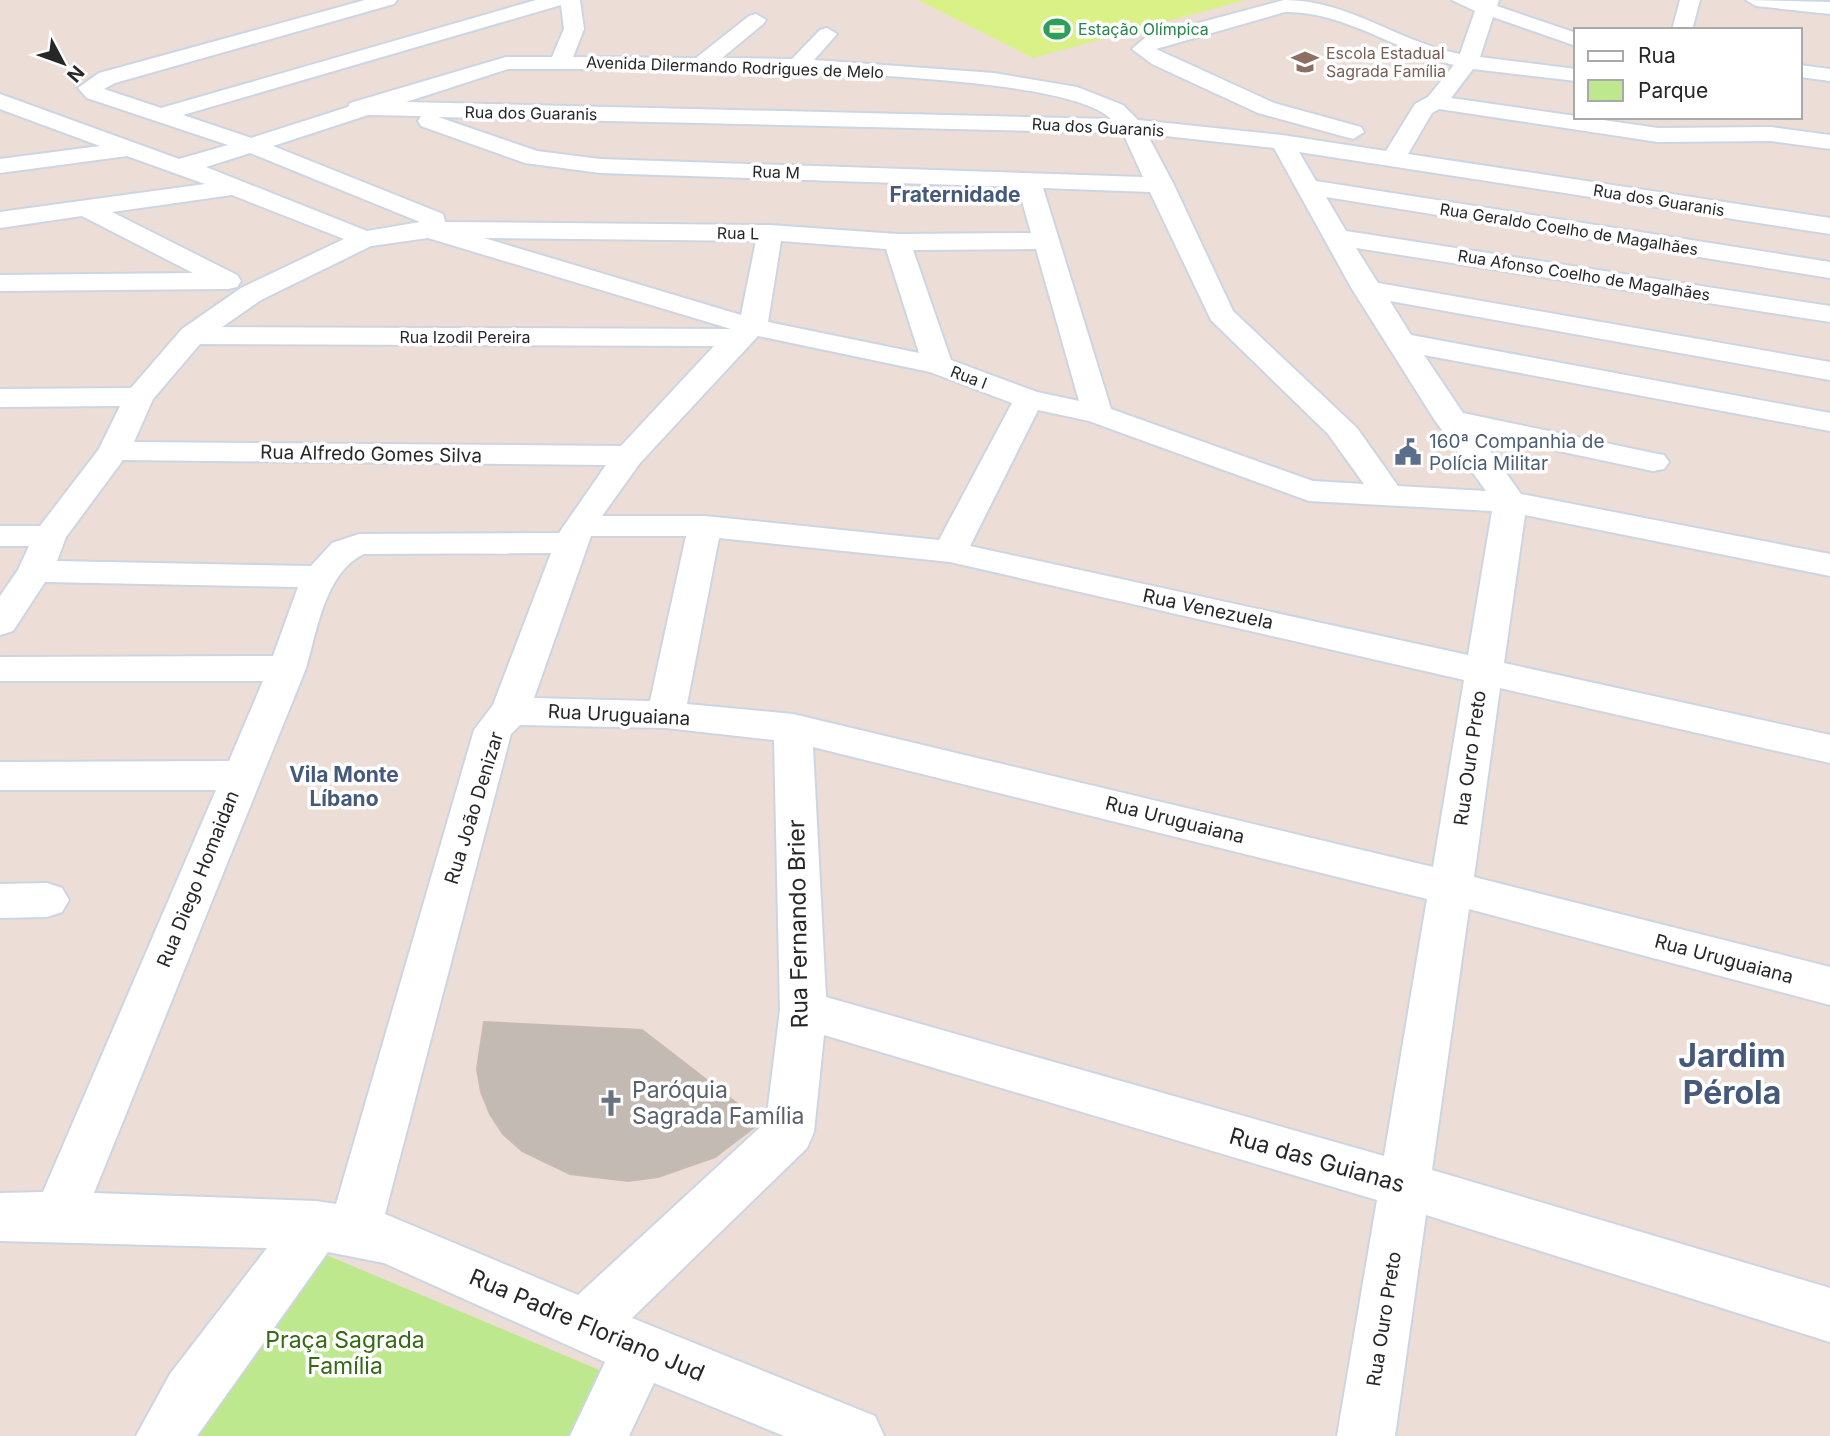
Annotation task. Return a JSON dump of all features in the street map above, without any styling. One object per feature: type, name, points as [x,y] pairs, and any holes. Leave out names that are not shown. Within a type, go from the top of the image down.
[{"type":"street","points":[[387,0],[107,78],[89,88],[95,93],[250,145],[434,219],[429,230]]},
{"type":"street","points":[[160,115],[557,0]]},
{"type":"street","points":[[561,61],[574,29],[570,0]]},
{"type":"street","points":[[1462,0],[1488,3],[1574,29]]},
{"type":"street","points":[[1683,28],[1690,0]]},
{"type":"street","points":[[1756,0],[1830,8]]},
{"type":"street","points":[[1488,3],[1574,39]]},
{"type":"street","points":[[1488,3],[1468,61],[1436,102],[1423,109],[1398,152],[1266,108],[1159,60],[1142,49],[1153,41],[1284,6],[1305,4],[1332,12],[1436,55],[1468,61],[1574,75]]},
{"type":"street","points":[[704,63],[756,20]]},
{"type":"street","points":[[798,65],[827,34]]},
{"type":"street","name":"Avenida Dilermando Rodrigues de Melo","points":[[184,167],[358,108],[506,63],[561,61],[798,65],[994,79],[1040,86],[1100,103],[1115,110],[1131,126],[1162,185],[1221,314],[1240,338],[1342,429],[1387,494]]},
{"type":"street","points":[[1802,63],[1830,66]]},
{"type":"street","points":[[1802,71],[1830,75]]},
{"type":"street","points":[[0,101],[184,167],[365,239]]},
{"type":"street","points":[[1436,102],[1658,135],[1771,134],[1830,142]]},
{"type":"street","name":"Rua dos Guaranis","points":[[358,108],[1131,126],[1398,152],[1827,228]]},
{"type":"street","name":"Rua M","points":[[400,111],[533,158],[600,166],[1162,185]]},
{"type":"street","points":[[0,117],[34,112]]},
{"type":"street","points":[[1282,142],[1366,289],[1449,419],[1510,502]]},
{"type":"street","points":[[0,166],[131,149]]},
{"type":"street","points":[[1028,179],[1098,414]]},
{"type":"street","points":[[0,220],[236,187]]},
{"type":"street","name":"Rua Geraldo Coelho de Magalhães","points":[[1307,187],[1830,270]]},
{"type":"street","points":[[89,209],[239,287]]},
{"type":"street","name":"Rua L","points":[[365,239],[429,230],[770,233],[897,242],[1046,242]]},
{"type":"street","name":"Rua I","points":[[429,230],[746,332],[938,365],[1030,399],[1098,414],[1308,491],[1510,502],[1830,565]]},
{"type":"street","points":[[746,332],[770,233]]},
{"type":"street","name":"Rua Afonso Coelho de Magalhães","points":[[1338,237],[1830,314]]},
{"type":"street","points":[[0,283],[239,287],[365,239]]},
{"type":"street","points":[[897,242],[938,365]]},
{"type":"street","points":[[0,623],[21,579],[114,451],[139,397],[192,335],[239,287]]},
{"type":"street","points":[[1366,289],[1830,371]]},
{"type":"street","name":"Rua Izodil Pereira","points":[[192,335],[746,332]]},
{"type":"street","name":"Rua João Denizar","points":[[335,1229],[494,730],[510,710],[575,534],[629,456],[746,332]]},
{"type":"street","points":[[1401,342],[1830,422]]},
{"type":"street","points":[[0,398],[139,397]]},
{"type":"street","points":[[950,552],[1030,399]]},
{"type":"street","points":[[1449,419],[1653,462]]},
{"type":"street","name":"Rua Alfredo Gomes Silva","points":[[114,451],[629,456]]},
{"type":"street","name":"Rua Ouro Preto","points":[[1366,1436],[1452,888],[1482,669],[1510,502]]},
{"type":"street","points":[[666,715],[705,526]]},
{"type":"street","name":"Rua Venezuela","points":[[21,579],[332,562],[359,544],[705,526],[950,552],[1830,748]]},
{"type":"street","points":[[0,536],[50,536]]},
{"type":"street","name":"Rua Diego Homaidan","points":[[59,1216],[332,562]]},
{"type":"street","points":[[0,669],[287,668]]},
{"type":"street","name":"Rua Uruguaiana","points":[[510,710],[666,715],[793,728],[1452,888],[1830,986]]},
{"type":"street","name":"Rua Fernando Brier","points":[[585,1326],[789,1132],[803,1010],[793,728]]},
{"type":"street","points":[[0,776],[241,775]]},
{"type":"street","points":[[0,901],[47,900]]},
{"type":"street","name":"Rua das Guianas","points":[[803,1010],[1405,1185],[1830,1315]]},
{"type":"street","name":"Rua Padre Floriano Jud","points":[[0,1217],[59,1216],[335,1229],[388,1239],[641,1350],[855,1436]]},
{"type":"street","points":[[165,1436],[190,1394],[335,1229]]},
{"type":"street","points":[[599,1436],[641,1350]]},
{"type":"green space","name":"Estação Olímpica","points":[[918,0],[1245,0],[1033,58]]},
{"type":"green space","name":"Praça Sagrada Família","points":[[317,1251],[604,1372],[571,1436],[185,1436]]},
{"type":"building","name":"Paróquia Sagrada Família","points":[[484,1022],[642,1030],[761,1122],[715,1157],[658,1177],[628,1181],[570,1174],[522,1151],[503,1134],[490,1114],[481,1092],[477,1069]]},
{"type":"place","name":"Estação Olímpica","points":[[1057,29]]},
{"type":"place","name":"Escola Estadual Sagrada Família","points":[[1305,62]]},
{"type":"place","name":"160ª Companhia de Polícia Militar","points":[[1408,452]]},
{"type":"place","name":"Paróquia Sagrada Família","points":[[611,1103]]},
{"type":"district","name":"Fraternidade","points":[[955,194]]},
{"type":"district","name":"Vila Monte Líbano","points":[[344,786]]},
{"type":"district","name":"Jardim Pérola","points":[[1732,1074]]}]
